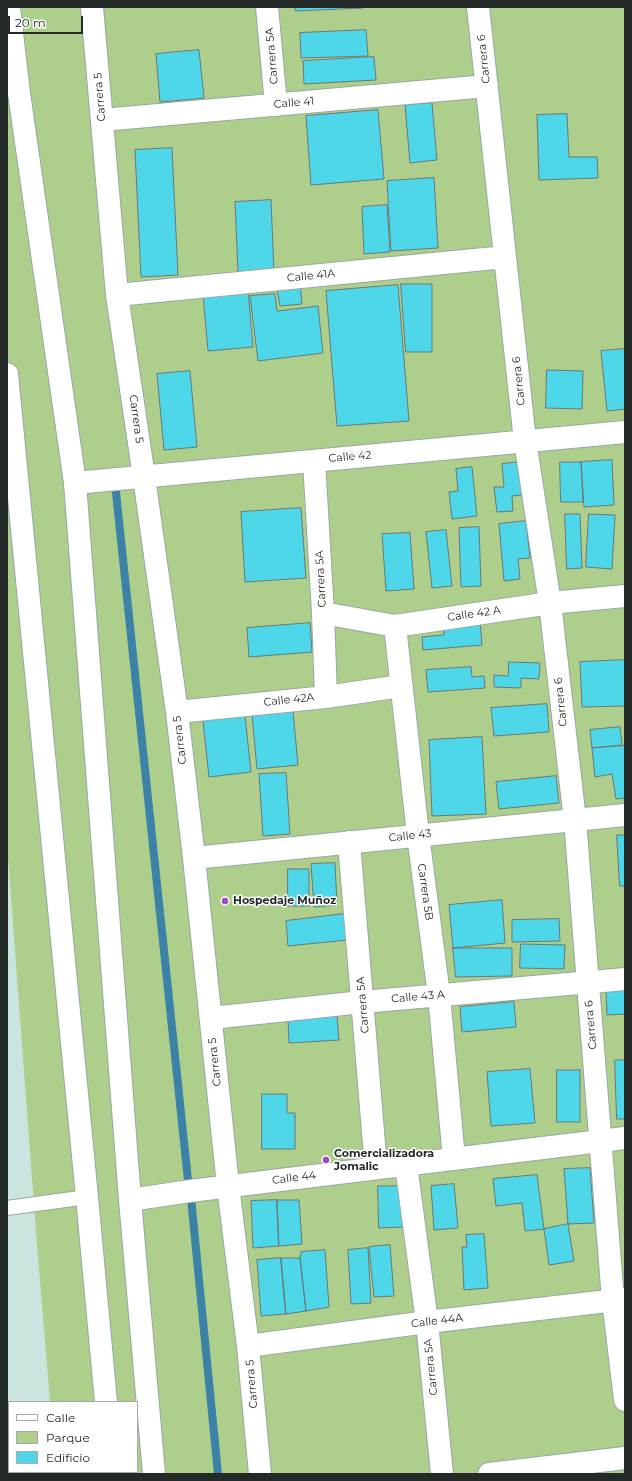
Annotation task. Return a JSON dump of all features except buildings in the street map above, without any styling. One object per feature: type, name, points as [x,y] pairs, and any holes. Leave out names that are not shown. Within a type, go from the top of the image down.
[{"type":"street","points":[[9,7],[19,93],[75,483],[130,1200],[154,1474]]},
{"type":"street","name":"Carrera 5","points":[[92,7],[117,295],[177,712],[194,858],[228,1186],[248,1346],[260,1474]]},
{"type":"street","name":"Carrera 5A","points":[[268,7],[276,105]]},
{"type":"street","name":"Carrera 6","points":[[478,7],[525,441],[550,603],[574,820],[601,1141],[619,1299],[625,1400]]},
{"type":"street","name":"Calle 41","points":[[102,120],[487,86]]},
{"type":"street","name":"Calle 41A","points":[[117,295],[505,257]]},
{"type":"street","points":[[7,374],[88,1197],[106,1401]]},
{"type":"street","name":"Calle 42","points":[[75,483],[625,432]]},
{"type":"street","name":"Carrera 5A","points":[[314,461],[324,613],[326,697]]},
{"type":"street","name":"Calle 42 A","points":[[324,613],[395,626],[550,603],[625,596]]},
{"type":"street","name":"Carrera 5B","points":[[395,626],[418,835],[439,995],[454,1159]]},
{"type":"street","name":"Calle 42A","points":[[177,712],[326,697],[402,686]]},
{"type":"street","name":"Calle 43","points":[[194,858],[625,815]]},
{"type":"street","name":"Carrera 5A","points":[[349,842],[376,1168]]},
{"type":"street","name":"Calle 43 A","points":[[211,1018],[362,1002],[625,979]]},
{"type":"street","name":"Calle 44","points":[[130,1200],[228,1186],[625,1138]]},
{"type":"street","name":"Carrera 5A","points":[[406,1165],[427,1322],[442,1474]]},
{"type":"street","name":"Calle 44A","points":[[248,1346],[427,1322],[619,1299]]},
{"type":"street","points":[[489,1474],[625,1458]]},
{"type":"lane","points":[[7,1208],[88,1197]]},
{"type":"shaded area","points":[[7,845],[50,1401],[8,1401],[8,1473],[57,1474],[7,1474]]},
{"type":"green space","points":[[7,7],[625,7],[625,1474],[57,1474],[138,1473],[138,1401],[50,1401],[7,845]]},
{"type":"waterway","points":[[115,483],[188,1180]]},
{"type":"waterway","points":[[191,1198],[218,1474]]},
{"type":"place","name":"Hospedaje Muñoz","points":[[225,901]]},
{"type":"place","name":"Comercializadora Jomalic","points":[[326,1160]]}]
